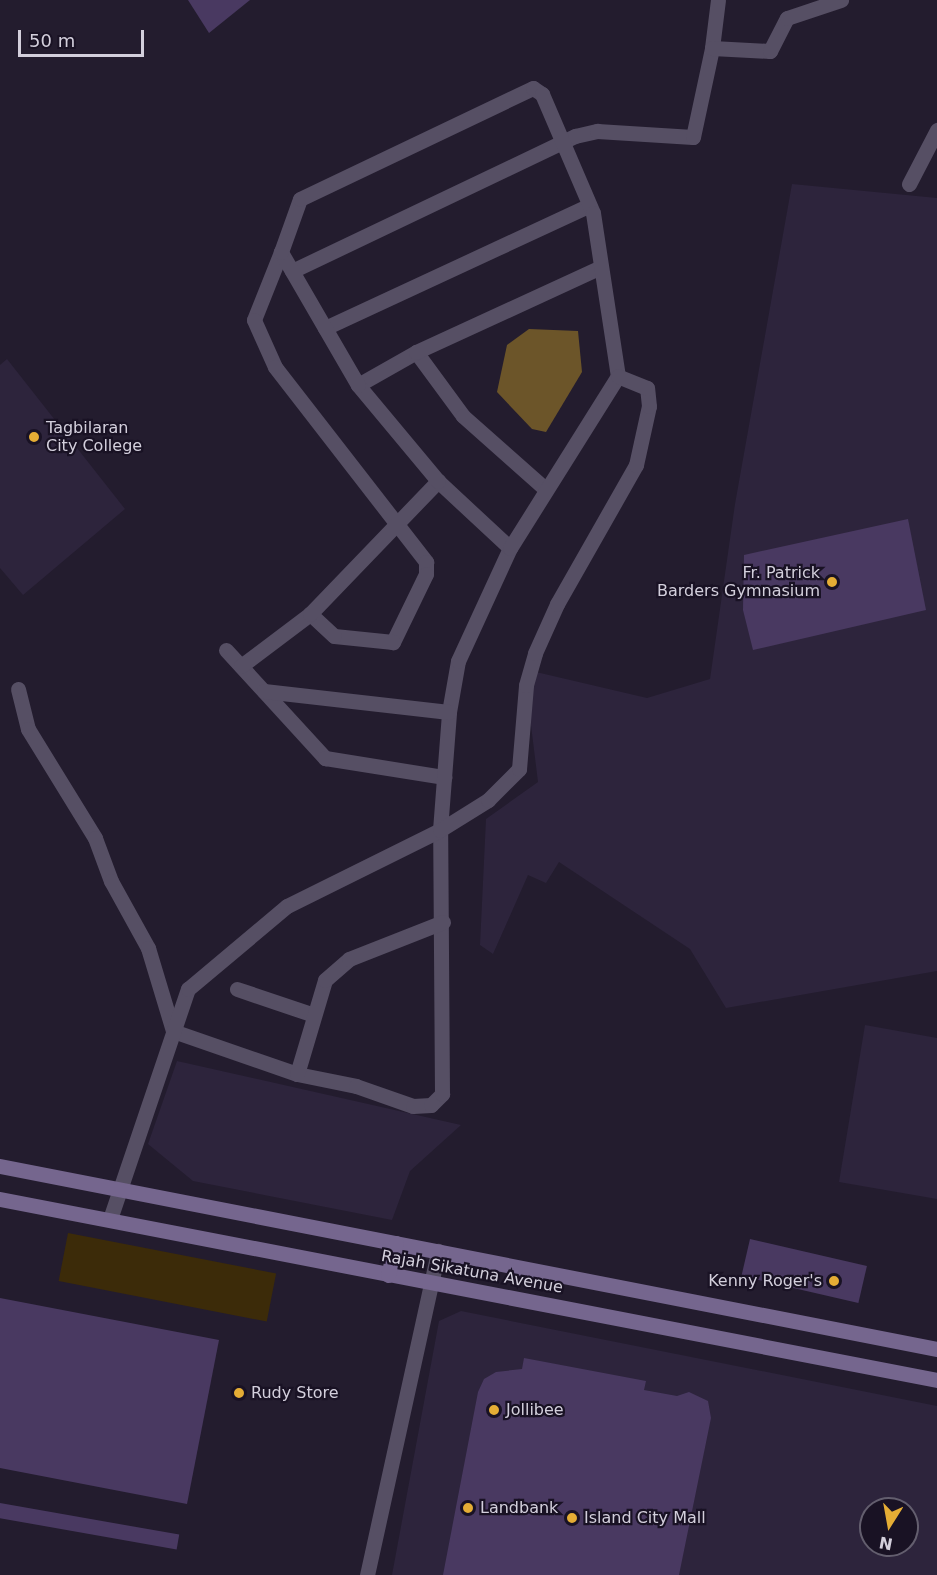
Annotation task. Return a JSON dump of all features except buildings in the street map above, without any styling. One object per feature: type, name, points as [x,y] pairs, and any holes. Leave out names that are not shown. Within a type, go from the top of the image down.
[{"type":"main road","points":[[0,1166],[937,1349]]},
{"type":"main road","name":"Rajah Sikatuna Avenue","points":[[0,1199],[937,1380]]},
{"type":"main road","points":[[388,1275],[396,1243]]},
{"type":"street","points":[[292,271],[561,146],[575,136],[597,131],[693,137],[712,48],[718,0]]},
{"type":"street","points":[[712,48],[770,51],[787,18],[841,0]]},
{"type":"street","points":[[173,1031],[297,1074],[356,1086],[413,1106],[438,1101],[443,922],[440,830],[449,712],[458,661],[510,548],[544,488],[618,376],[599,268],[597,234],[588,206],[561,146],[542,94],[533,88],[300,199],[254,320],[275,367],[394,526],[426,562],[426,574],[393,642],[334,636],[310,614]]},
{"type":"street","points":[[909,184],[937,130]]},
{"type":"street","points":[[325,328],[588,206]]},
{"type":"street","points":[[281,252],[358,385],[438,481],[510,548]]},
{"type":"street","points":[[358,385],[416,352],[599,268]]},
{"type":"street","points":[[416,352],[464,416],[544,488]]},
{"type":"street","points":[[110,1219],[118,1188],[188,989],[287,906],[440,830],[488,800],[519,769],[526,686],[535,653],[556,604],[636,465],[649,406],[647,388],[618,376]]},
{"type":"street","points":[[241,666],[310,614],[438,481]]},
{"type":"street","points":[[226,650],[325,758],[335,764],[444,777]]},
{"type":"street","points":[[18,689],[28,729],[95,838],[111,881],[148,948],[173,1031]]},
{"type":"street","points":[[264,691],[449,712]]},
{"type":"street","points":[[297,1074],[325,980],[349,958],[443,922]]},
{"type":"street","points":[[237,989],[314,1015]]},
{"type":"street","points":[[367,1575],[438,1251]]},
{"type":"shaded area","points":[[792,184],[937,198],[937,971],[726,1008],[690,949],[559,862],[546,883],[528,875],[493,954],[480,945],[486,819],[538,782],[529,709],[536,672],[647,698],[710,679],[735,504]]},
{"type":"shaded area","points":[[529,329],[578,331],[582,372],[546,432],[532,429],[497,392],[507,345]]},
{"type":"shaded area","name":"Tagbilaran City College","points":[[7,359],[125,509],[23,595],[0,568],[0,365]]},
{"type":"shaded area","points":[[865,1025],[937,1038],[937,1199],[839,1182]]},
{"type":"shaded area","points":[[177,1061],[461,1125],[410,1171],[392,1220],[193,1181],[148,1144]]},
{"type":"shaded area","points":[[68,1233],[276,1273],[267,1322],[59,1281]]},
{"type":"shaded area","name":"Island City Mall","points":[[461,1311],[937,1406],[937,1575],[392,1575],[439,1321]]},
{"type":"place","name":"Tagbilaran City College","points":[[34,437]]},
{"type":"place","name":"Fr. Patrick Barders Gymnasium","points":[[832,582]]},
{"type":"place","name":"Kenny Roger's","points":[[834,1281]]},
{"type":"place","name":"Rudy Store","points":[[239,1393]]},
{"type":"place","name":"Jollibee","points":[[494,1410]]},
{"type":"place","name":"Landbank","points":[[468,1508]]},
{"type":"place","name":"Island City Mall","points":[[572,1518]]}]
